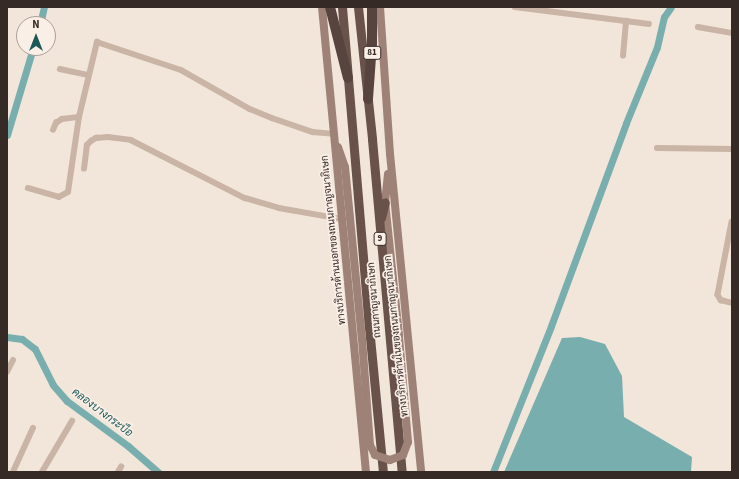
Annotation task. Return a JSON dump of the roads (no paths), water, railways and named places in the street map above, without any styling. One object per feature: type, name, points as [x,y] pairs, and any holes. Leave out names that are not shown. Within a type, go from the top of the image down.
[{"type":"highway","points":[[330,7],[348,78]]},
{"type":"highway","name":"ถนนกาญจนาภิเษก","points":[[342,7],[369,328],[383,472]]},
{"type":"highway","name":"ถนนกาญจนาภิเษก","points":[[358,7],[368,99],[402,472]]},
{"type":"highway","name":"81","points":[[368,99],[372,43],[372,7]]},
{"type":"highway","points":[[379,225],[385,202]]},
{"type":"main road","name":"ทางบริการด้านนอกของถนนกาญจนาภิเษก","points":[[322,7],[366,472]]},
{"type":"main road","name":"ทางบริการด้านในของถนนกาญจนาภิเษก","points":[[380,7],[390,154],[421,472]]},
{"type":"main road","points":[[334,135],[345,167],[362,339],[370,445],[375,455],[390,460],[403,455],[408,442],[385,202],[390,154]]},
{"type":"street","points":[[515,7],[562,10],[649,24]]},
{"type":"street","points":[[623,56],[626,21]]},
{"type":"street","points":[[698,27],[732,34]]},
{"type":"street","points":[[28,188],[59,197],[68,192],[79,117],[97,42],[181,70],[250,109],[272,118],[313,132],[334,135]]},
{"type":"street","points":[[60,69],[88,75]]},
{"type":"street","points":[[53,130],[56,123],[62,119],[79,117]]},
{"type":"street","points":[[84,169],[87,146],[91,141],[96,138],[108,137],[131,140],[245,198],[279,208],[342,219]]},
{"type":"street","points":[[657,148],[732,149]]},
{"type":"street","points":[[732,222],[718,295],[721,300],[732,303]]},
{"type":"street","points":[[7,372],[13,360]]},
{"type":"street","points":[[42,472],[72,421]]},
{"type":"street","points":[[14,472],[33,428]]},
{"type":"water","points":[[580,337],[605,344],[622,376],[624,417],[692,457],[691,472],[504,472],[562,338]]},
{"type":"waterway","points":[[42,16],[44,7]]},
{"type":"waterway","points":[[493,472],[551,326],[626,123],[657,47],[664,17],[671,7]]},
{"type":"waterway","points":[[7,135],[31,56]]},
{"type":"waterway","name":"คลองบางกระบือ","points":[[7,337],[22,339],[35,349],[53,385],[67,401],[128,446],[158,472]]}]
